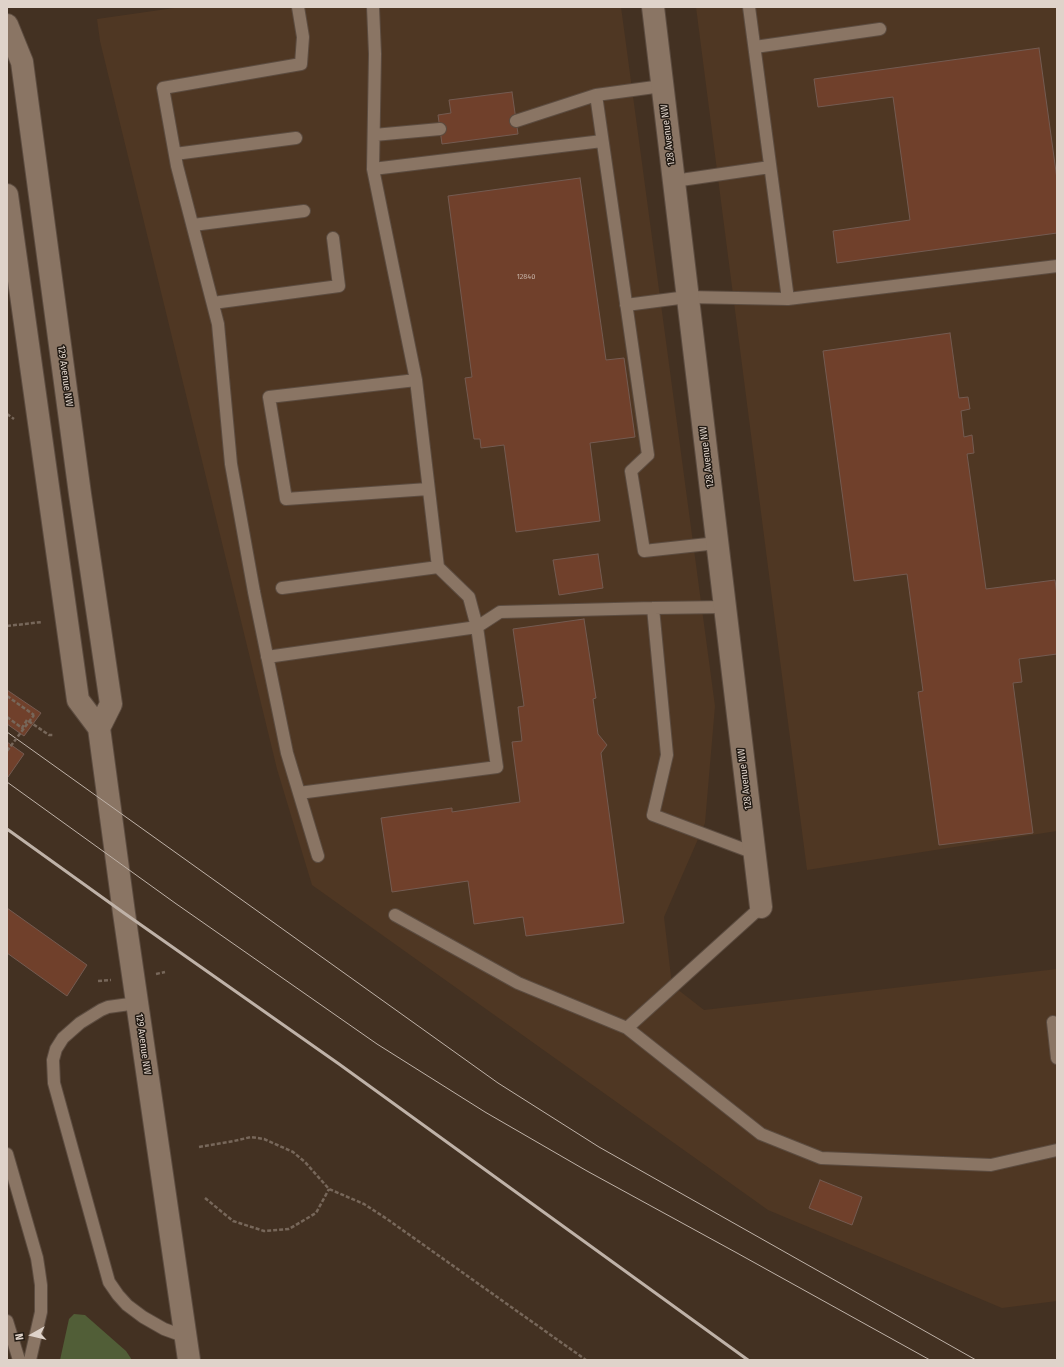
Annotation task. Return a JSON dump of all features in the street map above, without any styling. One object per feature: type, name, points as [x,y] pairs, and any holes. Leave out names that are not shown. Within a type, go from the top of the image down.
[{"type":"street","name":"128 Avenue NW","points":[[653,7],[761,907]]},
{"type":"street","name":"129 Avenue NW","points":[[7,25],[22,62],[80,494],[111,704],[99,728]]},
{"type":"street","name":"129 Avenue NW","points":[[7,195],[78,700],[99,728],[137,1003],[190,1360]]},
{"type":"lane","points":[[298,7],[304,37],[301,64],[163,88],[175,154],[218,324],[231,464],[267,657],[287,752],[318,856]]},
{"type":"lane","points":[[299,793],[497,767],[477,627],[469,597],[438,567],[416,380],[373,169],[375,54],[373,7]]},
{"type":"lane","points":[[749,7],[788,299]]},
{"type":"lane","points":[[755,47],[880,29]]},
{"type":"lane","points":[[516,121],[596,95],[662,86]]},
{"type":"lane","points":[[596,95],[648,455],[631,471],[644,551],[717,543]]},
{"type":"lane","points":[[374,135],[440,130]]},
{"type":"lane","points":[[175,154],[296,138]]},
{"type":"lane","points":[[373,169],[602,141]]},
{"type":"lane","points":[[674,181],[770,168]]},
{"type":"lane","points":[[193,225],[304,211]]},
{"type":"lane","points":[[213,303],[339,286],[333,238]]},
{"type":"lane","points":[[626,305],[688,297],[788,299],[1057,266]]},
{"type":"lane","points":[[416,380],[270,396],[286,499],[428,489]]},
{"type":"lane","points":[[282,588],[438,567]]},
{"type":"lane","points":[[267,657],[477,627],[500,612],[725,607]]},
{"type":"lane","points":[[652,608],[667,755],[653,815],[754,853]]},
{"type":"lane","points":[[627,1028],[761,907]]},
{"type":"lane","points":[[395,915],[518,983],[627,1028],[760,1134],[821,1158],[991,1164],[1057,1150]]},
{"type":"lane","points":[[137,1003],[101,1010],[72,1029],[56,1048],[52,1070],[54,1083],[109,1282],[127,1305],[143,1317],[164,1329],[186,1337]]},
{"type":"lane","points":[[1053,1022],[1057,1058]]},
{"type":"lane","points":[[7,1154],[40,1271],[40,1312],[30,1360]]},
{"type":"lane","points":[[7,1321],[19,1360]]},
{"type":"path","points":[[7,414],[16,420]]},
{"type":"path","points":[[7,626],[47,621]]},
{"type":"path","points":[[7,696],[34,715],[7,751]]},
{"type":"path","points":[[7,717],[22,728],[27,720],[49,735],[53,735]]},
{"type":"path","points":[[199,1147],[234,1142],[251,1137],[264,1139],[293,1152],[305,1162],[329,1189],[364,1204],[387,1219],[586,1360]]},
{"type":"path","points":[[205,1198],[233,1221],[264,1231],[289,1229],[316,1212],[329,1189]]},
{"type":"shaded area","points":[[181,7],[621,7],[715,706],[705,823],[664,917],[672,985],[704,1010],[1057,969],[1057,1301],[1002,1308],[768,1210],[312,885],[277,769],[100,41],[97,19]]},
{"type":"shaded area","points":[[696,7],[1057,7],[1057,831],[807,870]]},
{"type":"green space","points":[[74,1314],[85,1315],[126,1351],[132,1360],[60,1360],[69,1319]]},
{"type":"building","points":[[1039,48],[1057,179],[1057,233],[837,263],[833,231],[910,220],[893,97],[818,107],[814,79]]},
{"type":"building","points":[[512,92],[518,134],[442,144],[438,115],[451,113],[449,100]]},
{"type":"building","points":[[580,178],[606,360],[624,358],[635,437],[590,443],[600,521],[516,532],[504,445],[481,448],[480,439],[474,439],[465,378],[472,377],[448,196]]},
{"type":"building","points":[[950,333],[959,398],[968,397],[970,409],[961,411],[964,437],[972,435],[974,453],[967,454],[986,589],[1055,580],[1057,595],[1057,654],[1019,659],[1022,682],[1013,683],[1033,833],[939,845],[918,692],[923,691],[907,574],[854,581],[823,351]]},
{"type":"building","points":[[598,554],[603,588],[559,595],[553,560]]},
{"type":"building","points":[[584,619],[596,698],[593,699],[598,734],[607,745],[601,753],[624,923],[526,936],[523,917],[474,924],[468,881],[392,892],[381,818],[452,808],[452,812],[520,802],[512,742],[522,741],[518,707],[524,706],[513,629]]},
{"type":"building","points":[[7,690],[41,713],[24,736],[7,724]]},
{"type":"building","points":[[7,742],[24,754],[8,777],[7,776]]},
{"type":"building","points":[[7,908],[87,965],[67,996],[7,953]]},
{"type":"building","points":[[820,1180],[862,1197],[852,1225],[809,1208]]},
{"type":"tram line","points":[[7,732],[498,1083],[599,1147],[976,1360]]},
{"type":"tram line","points":[[7,782],[175,903],[377,1044],[485,1112],[587,1171],[930,1360]]},
{"type":"railway","points":[[7,829],[339,1064],[748,1360]]}]
